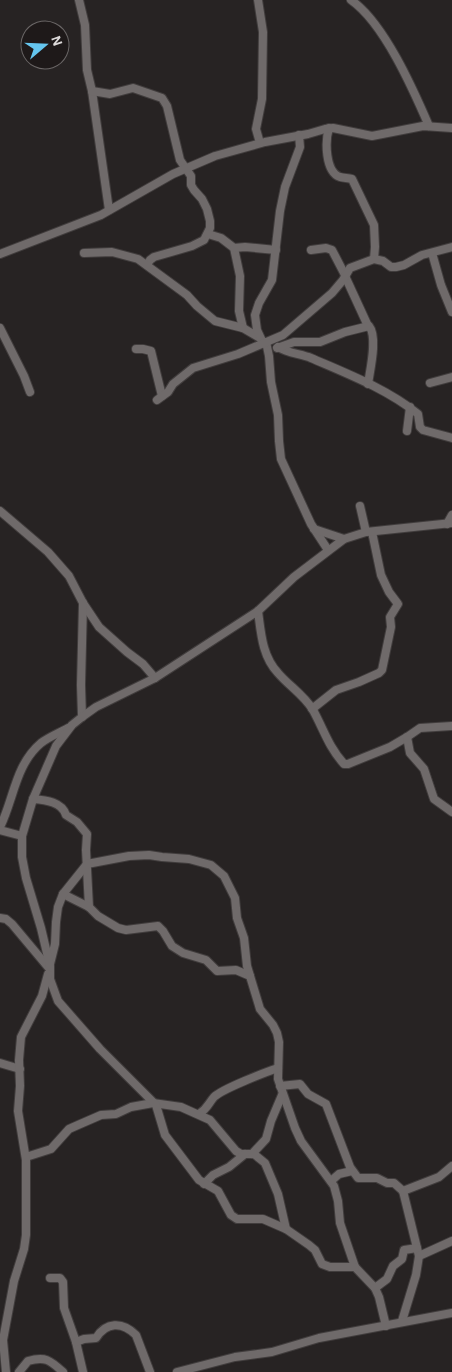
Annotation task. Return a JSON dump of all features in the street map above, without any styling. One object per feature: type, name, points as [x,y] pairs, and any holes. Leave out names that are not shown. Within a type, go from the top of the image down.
[{"type":"street","points":[[79,0],[85,25],[87,70],[92,91],[109,210]]},
{"type":"street","points":[[258,0],[263,32],[262,100],[256,129],[260,143]]},
{"type":"street","points":[[351,0],[375,23],[406,76],[430,126]]},
{"type":"street","points":[[92,91],[110,94],[133,88],[159,96],[167,106],[177,151],[191,176],[194,190],[202,199],[207,209],[210,221],[208,234],[201,243],[154,256],[147,265]]},
{"type":"street","points":[[0,254],[90,219],[185,168],[215,156],[260,143],[329,128],[367,136],[379,136],[430,126],[452,128]]},
{"type":"street","points":[[329,128],[327,151],[332,170],[339,177],[352,179],[373,223],[374,260]]},
{"type":"street","points":[[299,135],[300,146],[285,187],[280,211],[272,280],[259,303],[256,316],[257,330],[264,343],[278,415],[282,459],[314,529],[328,550]]},
{"type":"street","points":[[208,234],[221,238],[234,248],[240,276],[239,311],[243,328]]},
{"type":"street","points":[[234,248],[245,247],[276,250]]},
{"type":"street","points":[[136,349],[144,348],[151,351],[160,398],[193,368],[276,339],[290,330],[332,293],[349,269],[374,260],[383,260],[390,266],[396,267],[422,255],[452,247]]},
{"type":"street","points":[[311,250],[326,248],[332,250],[356,304],[372,330],[373,342],[368,384]]},
{"type":"street","points":[[84,253],[112,252],[138,259],[188,295],[197,306],[215,321],[243,328],[264,343],[284,351],[308,357],[354,376],[410,407],[418,414],[420,427],[423,430],[452,438]]},
{"type":"street","points":[[432,253],[452,312]]},
{"type":"street","points":[[278,347],[294,342],[324,341],[345,332],[368,326]]},
{"type":"street","points":[[0,328],[30,392]]},
{"type":"street","points":[[430,383],[452,378]]},
{"type":"street","points":[[407,430],[410,407]]},
{"type":"street","points":[[312,709],[336,690],[359,682],[382,670],[392,627],[390,617],[398,604],[389,592],[381,575],[360,506]]},
{"type":"street","points":[[0,511],[54,558],[69,576],[83,603],[100,627],[143,664],[155,678]]},
{"type":"street","points":[[22,836],[1,825],[19,773],[26,759],[43,742],[96,708],[155,678],[258,611],[294,577],[344,539],[369,532],[449,523],[452,515]]},
{"type":"street","points":[[314,529],[344,539]]},
{"type":"street","points":[[82,717],[83,603]]},
{"type":"street","points":[[258,611],[262,641],[268,660],[278,674],[297,691],[312,709],[330,746],[344,764],[390,747],[420,728],[452,726]]},
{"type":"street","points":[[72,725],[56,746],[33,799],[22,836],[22,857],[26,878],[41,928],[50,980],[58,1001],[100,1049],[156,1105],[165,1135],[195,1175],[204,1184],[218,1191],[226,1210],[233,1217],[237,1219],[263,1219],[286,1229],[310,1245],[322,1264],[330,1267],[356,1267]]},
{"type":"street","points":[[407,737],[410,754],[424,769],[434,799],[452,812]]},
{"type":"street","points":[[33,799],[44,800],[61,806],[66,815],[77,822],[87,834],[89,907]]},
{"type":"street","points":[[6,1372],[2,1340],[26,1235],[26,1157],[18,1111],[21,1037],[42,996],[55,944],[58,907],[63,894],[87,864],[128,856],[149,855],[162,858],[189,859],[211,865],[218,869],[231,887],[235,898],[237,918],[244,938],[247,966],[260,1009],[274,1025],[277,1033],[279,1042],[278,1080],[282,1095],[299,1137],[331,1181],[338,1201],[340,1223],[356,1267],[374,1288],[380,1300],[386,1326]]},
{"type":"street","points":[[63,894],[89,907],[109,924],[126,930],[158,926],[163,930],[168,942],[178,950],[204,958],[217,971],[236,970],[250,976]]},
{"type":"street","points":[[0,918],[6,919],[12,924],[49,969]]},
{"type":"street","points":[[0,1063],[20,1069]]},
{"type":"street","points":[[199,1114],[208,1107],[218,1094],[260,1074],[278,1068]]},
{"type":"street","points":[[280,1086],[300,1084],[308,1094],[326,1104],[352,1171],[359,1179],[377,1178],[394,1184],[403,1191],[419,1256],[416,1275],[402,1321]]},
{"type":"street","points":[[204,1184],[213,1174],[229,1167],[266,1139],[270,1121],[282,1095]]},
{"type":"street","points":[[26,1157],[51,1149],[69,1129],[101,1115],[116,1114],[134,1106],[153,1103],[156,1105],[172,1105],[199,1114],[214,1122],[232,1147],[239,1153],[260,1158],[265,1163],[280,1199],[286,1229]]},
{"type":"street","points":[[403,1191],[439,1177],[452,1166]]},
{"type":"street","points":[[331,1181],[339,1174],[352,1171]]},
{"type":"street","points":[[419,1256],[452,1241]]},
{"type":"street","points":[[374,1288],[387,1279],[393,1266],[402,1259],[404,1250],[417,1248]]},
{"type":"street","points":[[50,1278],[60,1278],[62,1282],[64,1308],[76,1342],[83,1372]]},
{"type":"street","points":[[177,1372],[235,1357],[272,1352],[320,1338],[452,1313]]},
{"type":"street","points":[[76,1342],[95,1338],[108,1325],[120,1326],[131,1330],[136,1334],[150,1372]]},
{"type":"street","points":[[19,1372],[28,1361],[45,1358],[63,1372]]}]
